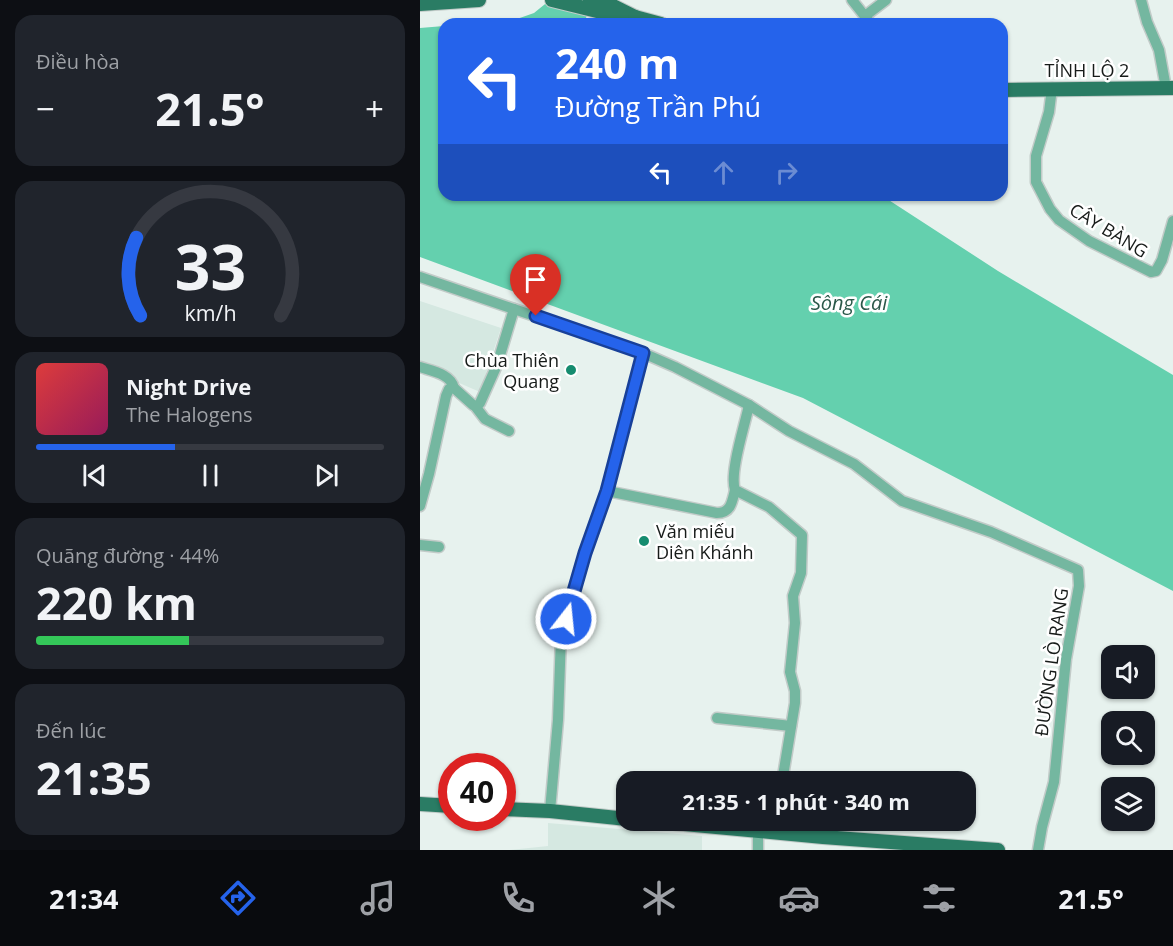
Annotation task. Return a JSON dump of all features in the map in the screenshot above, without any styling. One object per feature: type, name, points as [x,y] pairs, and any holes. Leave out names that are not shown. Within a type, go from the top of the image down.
[{"type":"main road","points":[[420,4],[479,0]]},
{"type":"main road","points":[[553,0],[610,10],[639,18]]},
{"type":"main road","points":[[590,0],[610,10]]},
{"type":"main road","name":"TỈNH LỘ 2","points":[[1008,90],[1170,88]]},
{"type":"main road","points":[[420,804],[438,805]]},
{"type":"main road","points":[[516,810],[616,818]]},
{"type":"main road","points":[[787,831],[998,850]]},
{"type":"street","points":[[852,0],[866,18]]},
{"type":"street","points":[[870,18],[886,0]]},
{"type":"street","points":[[1141,0],[1170,88]]},
{"type":"street","name":"CÂY BÀNG","points":[[1052,88],[1049,112],[1036,156],[1036,168],[1039,190],[1054,215],[1089,241],[1151,272],[1156,271],[1162,260],[1173,221]]},
{"type":"street","points":[[420,277],[643,353],[749,405],[734,474],[735,490],[730,508],[726,512],[711,513],[607,491]]},
{"type":"street","points":[[475,406],[480,402],[497,365],[514,309]]},
{"type":"street","points":[[550,811],[558,720],[561,636],[585,553],[607,491],[643,353]]},
{"type":"street","points":[[420,367],[453,382],[454,388],[475,406],[485,419],[509,431]]},
{"type":"street","points":[[420,506],[446,396],[449,389],[454,388]]},
{"type":"street","name":"ĐƯỜNG LÒ RANG","points":[[749,405],[789,431],[854,464],[892,495],[914,506],[991,532],[1078,570],[1079,586],[1066,659],[1054,782],[1038,850]]},
{"type":"street","points":[[735,490],[769,507],[802,535],[801,573],[793,596],[795,613],[790,672],[795,697],[784,771]]},
{"type":"street","points":[[420,545],[439,547]]},
{"type":"street","points":[[717,718],[790,726]]},
{"type":"street","points":[[755,831],[758,850]]},
{"type":"shaded area","points":[[420,301],[501,328],[480,392],[420,366]]},
{"type":"shaded area","points":[[548,823],[616,829],[616,831],[702,836],[702,850],[510,850],[548,846]]},
{"type":"water","points":[[550,0],[592,0],[586,18],[520,18],[534,13]]},
{"type":"water","name":"Sông Cái","points":[[438,26],[438,201],[890,201],[998,271],[1173,375],[1173,591],[803,398],[420,257],[420,28]]},
{"type":"place","name":"Chùa Thiên Quang","points":[[571,370]]},
{"type":"place","name":"Văn miếu Diên Khánh","points":[[644,541]]},
{"type":"route","points":[[536,316],[643,353],[607,491],[585,553],[566,619]]}]
